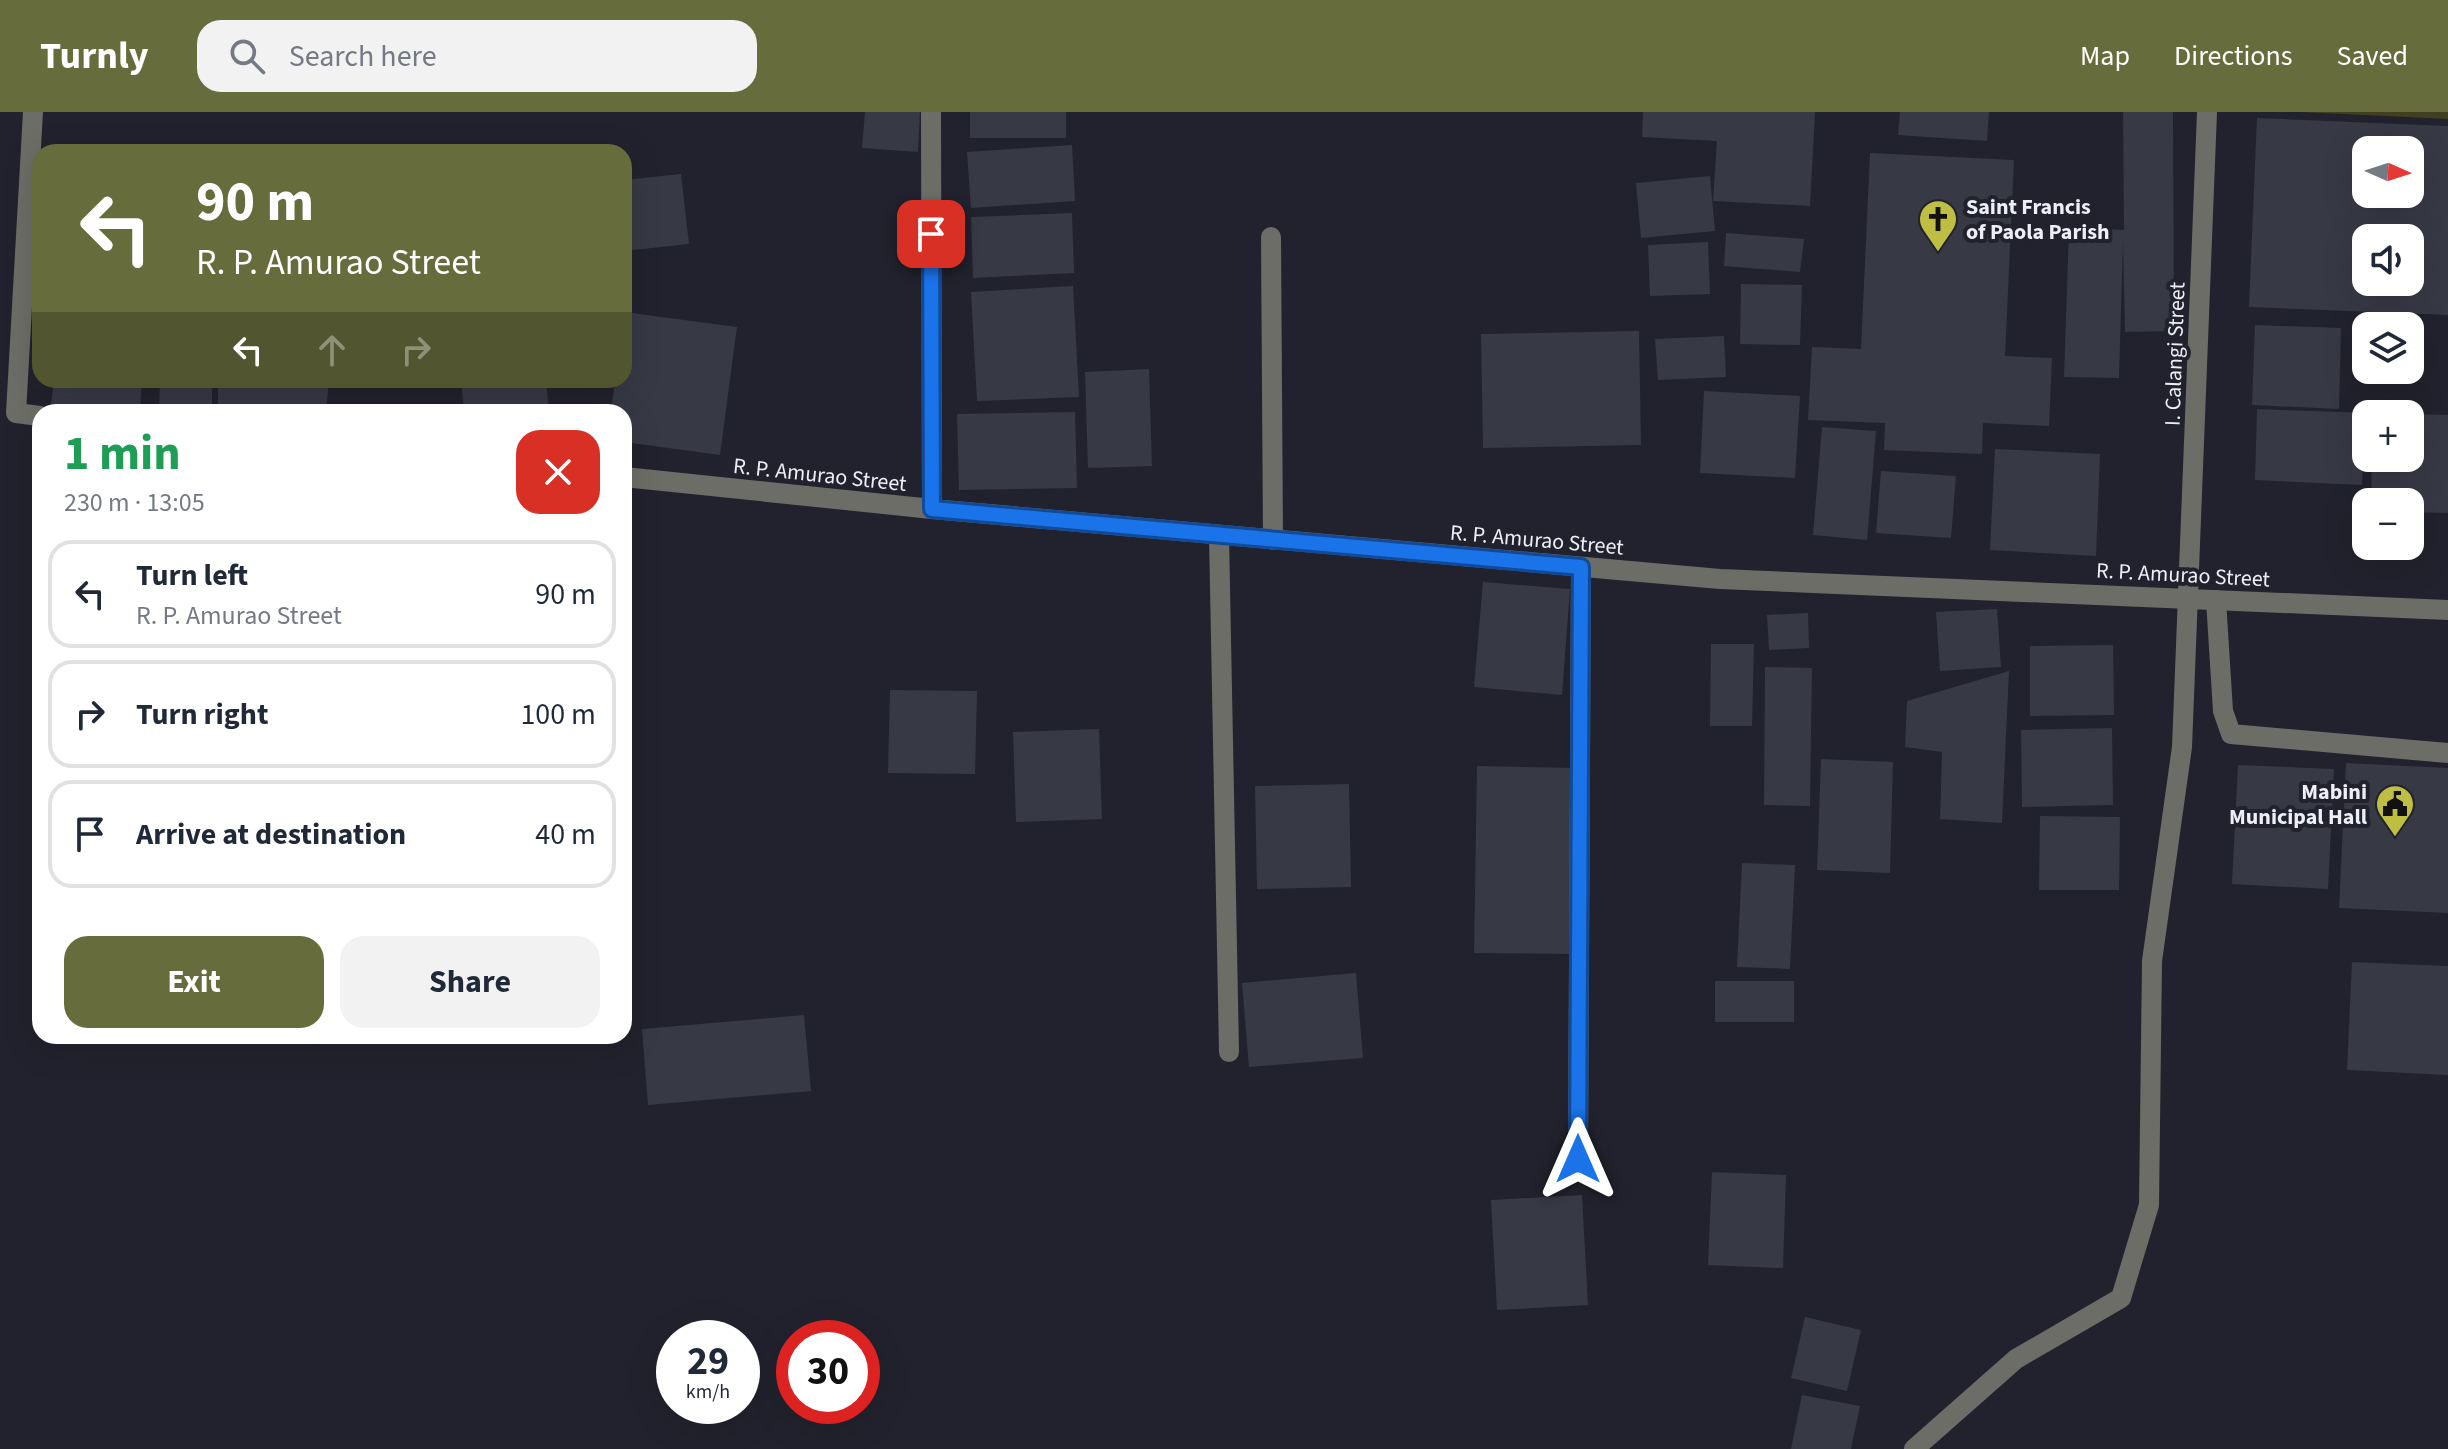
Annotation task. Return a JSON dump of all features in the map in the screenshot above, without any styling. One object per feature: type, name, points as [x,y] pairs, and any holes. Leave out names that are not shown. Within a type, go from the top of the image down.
[{"type":"street","points":[[32,415],[8,413],[33,112]]},
{"type":"street","points":[[931,112],[932,509]]},
{"type":"street","name":"I. Calangi Street","points":[[1914,1449],[2016,1359],[2121,1298],[2149,1205],[2152,961],[2182,747],[2207,112]]},
{"type":"street","points":[[1271,237],[1273,540]]},
{"type":"street","name":"R. P. Amurao Street","points":[[632,478],[932,509],[1720,579],[2448,610]]},
{"type":"street","points":[[1219,535],[1229,1052]]},
{"type":"street","points":[[1578,1159],[1581,567]]},
{"type":"street","points":[[2216,600],[2223,711],[2231,734],[2448,753]]},
{"type":"shaded area","points":[[2301,112],[2448,112],[2448,119]]},
{"type":"building","points":[[865,112],[920,112],[918,152],[862,148]]},
{"type":"building","points":[[970,112],[1066,112],[1066,138],[970,138]]},
{"type":"building","points":[[1643,112],[1815,112],[1810,206],[1713,201],[1717,141],[1642,137]]},
{"type":"building","points":[[1900,112],[1989,112],[1987,141],[1898,135]]},
{"type":"building","points":[[2123,112],[2173,112],[2174,331],[2125,332],[2123,242],[2119,378],[2064,377],[2069,228],[2124,230]]},
{"type":"building","points":[[2257,118],[2448,126],[2448,315],[2249,307]]},
{"type":"building","points":[[1072,145],[1075,201],[971,208],[967,152]]},
{"type":"building","name":"Saint Francis of Paola Parish","points":[[1870,153],[2014,160],[2005,356],[2052,358],[2049,426],[1983,423],[1982,454],[1884,450],[1885,423],[1808,420],[1812,347],[1861,349]]},
{"type":"building","points":[[681,174],[689,244],[632,250],[632,179]]},
{"type":"building","points":[[1710,176],[1715,231],[1641,238],[1636,183]]},
{"type":"building","points":[[1072,213],[1074,273],[973,278],[971,217]]},
{"type":"building","points":[[1726,233],[1804,239],[1800,272],[1724,266]]},
{"type":"building","points":[[1708,242],[1710,294],[1650,296],[1648,245]]},
{"type":"building","points":[[1741,284],[1802,285],[1800,345],[1740,344]]},
{"type":"building","points":[[1073,286],[1079,397],[977,401],[971,292]]},
{"type":"building","points":[[632,313],[737,327],[720,455],[632,443],[632,404],[612,404],[614,388],[632,388]]},
{"type":"building","points":[[2255,325],[2341,328],[2339,409],[2252,405]]},
{"type":"building","points":[[1639,331],[1641,445],[1483,448],[1481,334]]},
{"type":"building","points":[[1724,336],[1726,377],[1658,380],[1655,339]]},
{"type":"building","points":[[1149,369],[1152,466],[1088,468],[1085,372]]},
{"type":"building","points":[[53,388],[142,388],[140,404],[51,404]]},
{"type":"building","points":[[160,388],[212,388],[212,404],[159,404]]},
{"type":"building","points":[[218,388],[328,388],[327,404],[218,404]]},
{"type":"building","points":[[462,388],[547,388],[548,404],[463,404]]},
{"type":"building","points":[[1704,391],[1800,396],[1795,478],[1700,473]]},
{"type":"building","points":[[2257,409],[2352,413],[2352,472],[2363,472],[2362,485],[2255,480]]},
{"type":"building","points":[[1075,412],[1077,488],[959,490],[957,414]]},
{"type":"building","points":[[2424,414],[2448,415],[2448,513],[2424,512],[2424,488],[2371,488],[2372,472],[2424,472]]},
{"type":"building","points":[[1822,427],[1876,431],[1867,540],[1813,535]]},
{"type":"building","points":[[1995,449],[2100,454],[2096,556],[1990,550]]},
{"type":"building","points":[[1881,471],[1956,476],[1951,538],[1876,533]]},
{"type":"building","points":[[1483,582],[1570,589],[1562,695],[1474,687]]},
{"type":"building","points":[[1997,609],[2001,667],[1940,671],[1936,612]]},
{"type":"building","points":[[1808,613],[1809,648],[1769,650],[1767,615]]},
{"type":"building","points":[[1711,644],[1754,644],[1752,726],[1710,726]]},
{"type":"building","points":[[2113,645],[2114,715],[2030,716],[2030,646]]},
{"type":"building","points":[[1765,667],[1812,668],[1810,806],[1764,805]]},
{"type":"building","points":[[2009,671],[2002,823],[1940,819],[1942,752],[1905,747],[1907,701]]},
{"type":"building","points":[[890,690],[977,691],[975,774],[888,773]]},
{"type":"building","points":[[2112,728],[2113,805],[2022,807],[2021,730]]},
{"type":"building","points":[[1099,729],[1102,819],[1016,822],[1013,732]]},
{"type":"building","points":[[1821,759],[1893,762],[1890,873],[1817,870]]},
{"type":"building","name":"Mabini Municipal Hall","points":[[2346,763],[2448,768],[2448,913],[2339,908]]},
{"type":"building","points":[[2238,765],[2334,769],[2328,889],[2232,884]]},
{"type":"building","points":[[1477,766],[1577,768],[1574,954],[1474,953]]},
{"type":"building","points":[[1349,784],[1351,887],[1257,889],[1255,786]]},
{"type":"building","points":[[2040,816],[2120,817],[2119,890],[2039,890]]},
{"type":"building","points":[[1742,863],[1795,865],[1790,969],[1737,967]]},
{"type":"building","points":[[2352,962],[2448,966],[2448,1075],[2347,1070]]},
{"type":"building","points":[[1356,973],[1363,1058],[1249,1067],[1242,983]]},
{"type":"building","points":[[1715,981],[1794,981],[1794,1022],[1715,1022]]},
{"type":"building","points":[[804,1015],[811,1091],[648,1105],[642,1029]]},
{"type":"building","points":[[1712,1172],[1786,1175],[1783,1268],[1708,1265]]},
{"type":"building","points":[[1582,1195],[1588,1305],[1497,1310],[1491,1200]]},
{"type":"building","points":[[1805,1317],[1861,1330],[1847,1391],[1791,1378]]},
{"type":"building","points":[[1802,1395],[1860,1406],[1851,1449],[1791,1449]]},
{"type":"place","name":"Saint Francis of Paola Parish","points":[[1938,253]]},
{"type":"place","name":"Mabini Municipal Hall","points":[[2395,838]]},
{"type":"route","points":[[931,234],[932,509],[1581,567],[1578,1159]]}]
